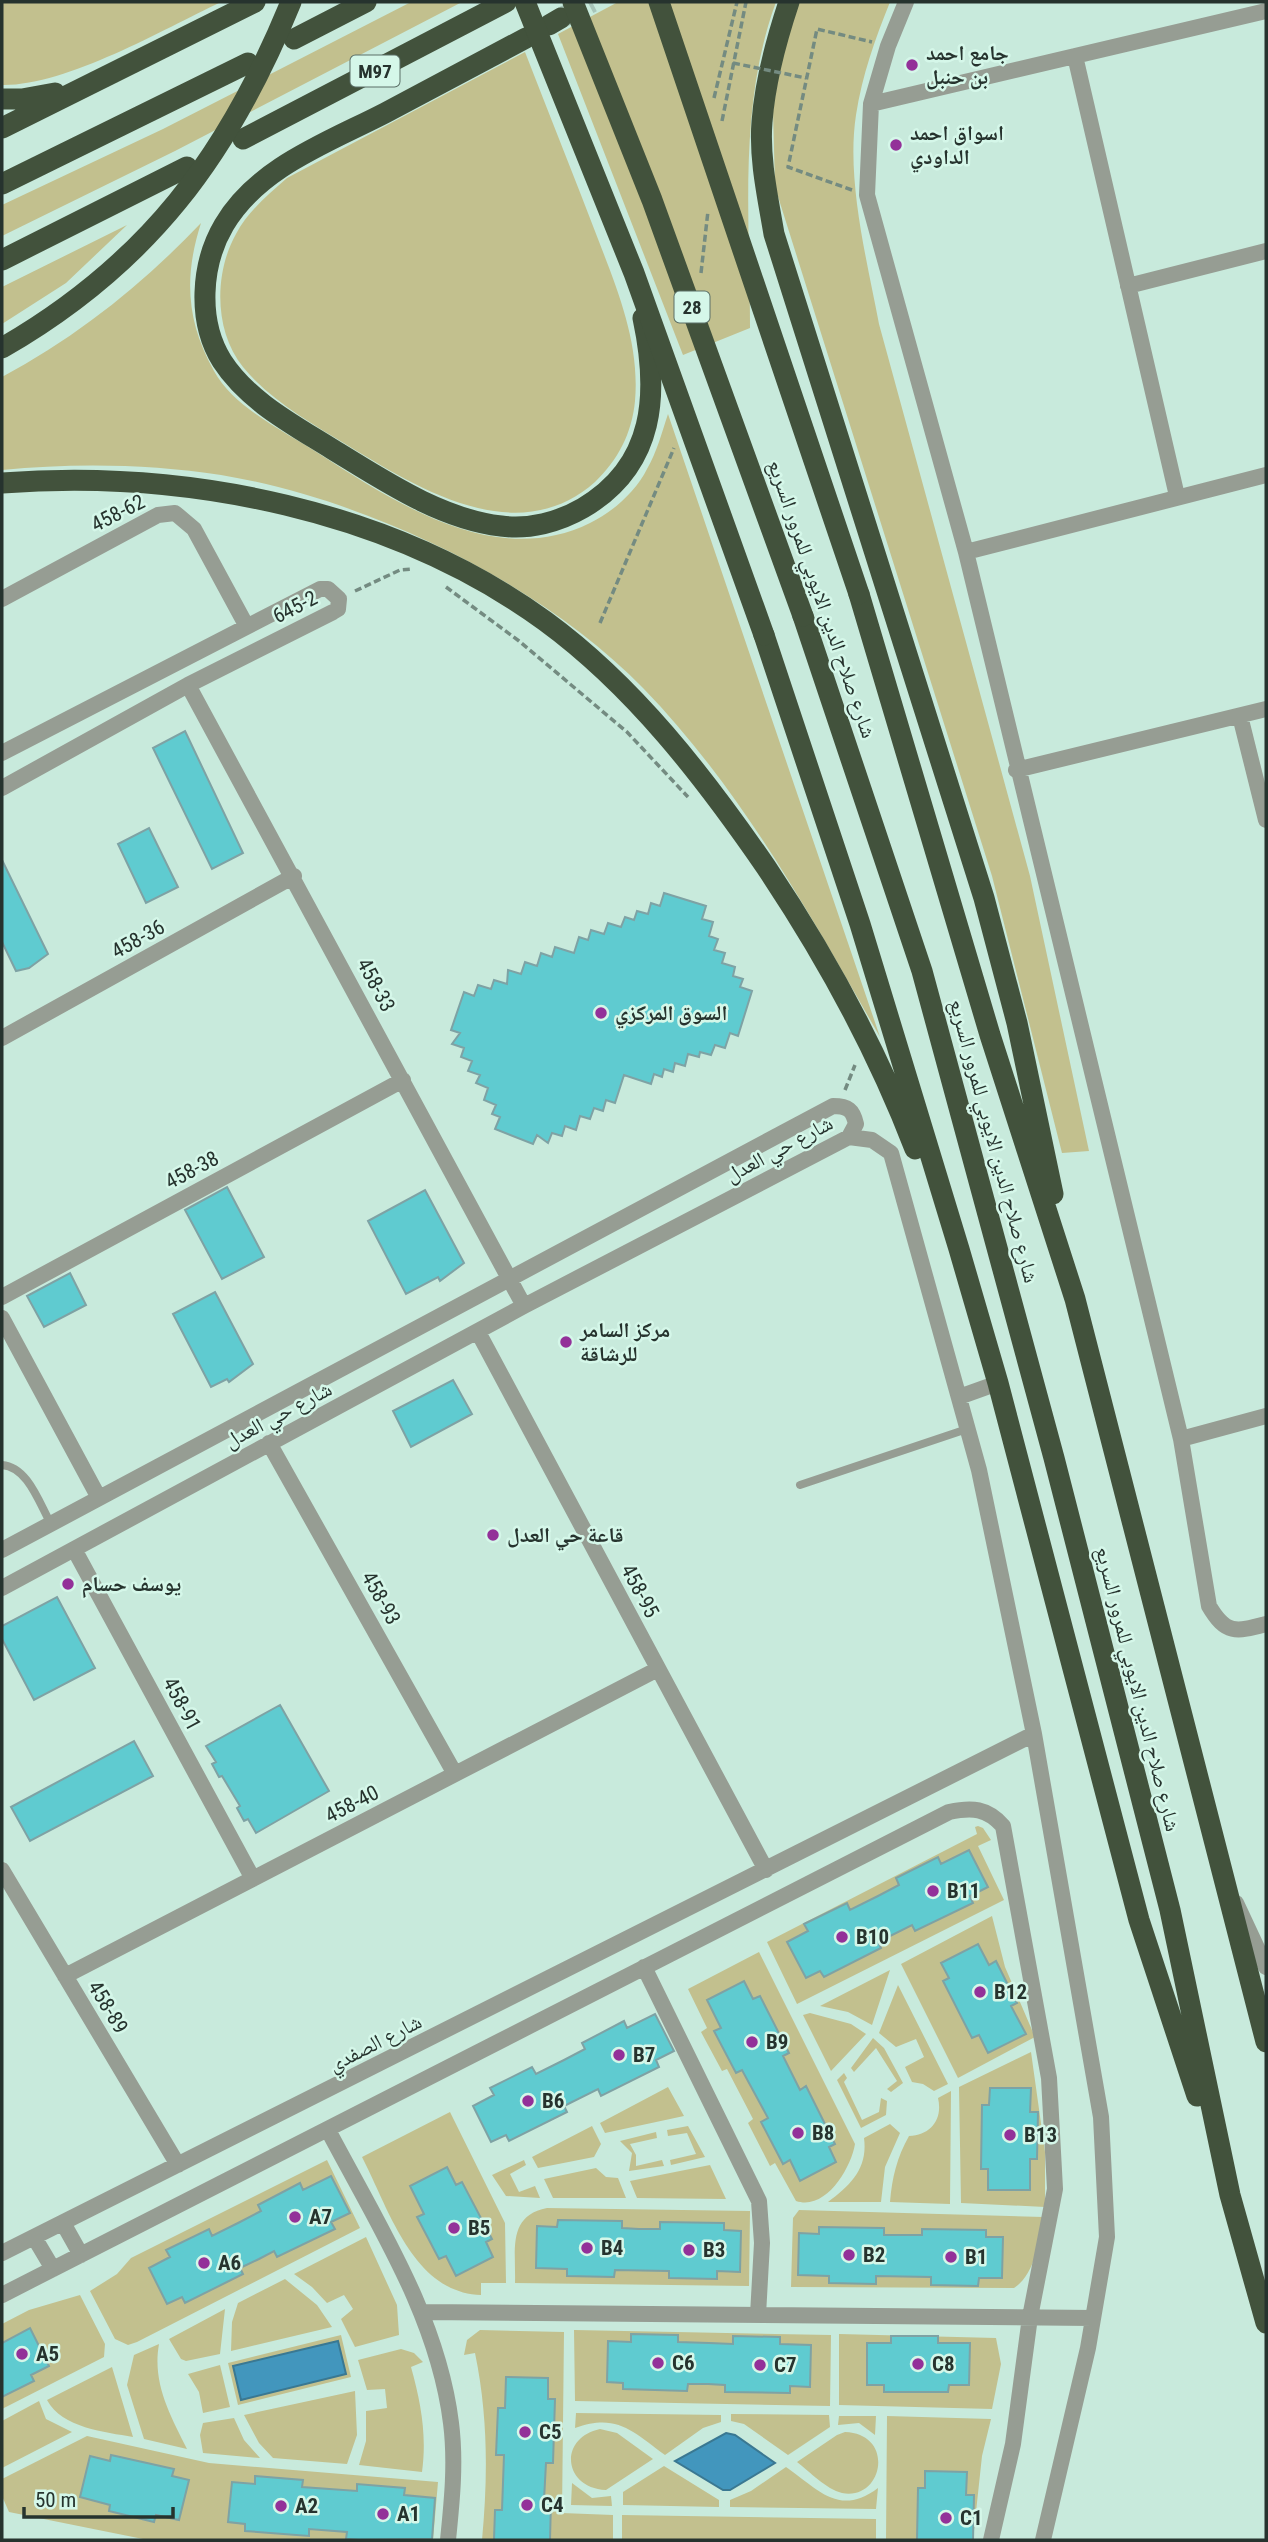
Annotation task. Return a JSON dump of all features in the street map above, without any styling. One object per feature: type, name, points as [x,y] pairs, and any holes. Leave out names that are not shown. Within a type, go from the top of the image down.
[{"type":"highway","points":[[2,128],[255,2]]},
{"type":"highway","points":[[2,348],[63,311],[118,266],[159,225],[193,185],[239,114],[292,2]]},
{"type":"highway","points":[[295,39],[366,2]]},
{"type":"highway","name":"M97","points":[[243,139],[506,2]]},
{"type":"highway","points":[[525,2],[634,273],[764,635],[860,924],[998,1383],[1139,1920],[1230,2195]]},
{"type":"highway","name":"شارع صلاح الدين الايوبي للمرور السريع","points":[[659,2],[859,594],[990,1035],[1075,1299],[1266,2042]]},
{"type":"highway","points":[[789,2],[773,54],[761,124],[765,186],[774,234],[1001,959],[1035,1105],[1075,1299]]},
{"type":"highway","name":"شارع صلاح الدين الايوبي للمرور السريع","points":[[561,15],[652,200],[803,616],[926,984],[1057,1471],[1170,1910],[1230,2195],[1266,2323]]},
{"type":"highway","points":[[526,38],[317,148],[257,186],[225,224],[212,249],[205,298],[212,336],[221,358],[240,385],[279,416],[390,483],[428,504],[480,522],[521,527],[568,516],[598,499],[631,464],[646,426],[653,381],[634,273]]},
{"type":"highway","points":[[2,184],[248,63]]},
{"type":"highway","points":[[2,99],[55,93],[110,73]]},
{"type":"highway","points":[[2,260],[187,167]]},
{"type":"highway","points":[[2,483],[139,483],[235,494],[277,503],[366,530],[422,552],[469,574],[545,622],[631,697],[673,744],[719,801],[786,897],[819,951],[892,1089],[959,1249]]},
{"type":"street","points":[[906,2],[888,46],[871,104],[867,195],[966,552],[1016,769],[1181,1439],[1209,1606],[1219,1623],[1237,1631],[1266,1624]]},
{"type":"street","points":[[871,104],[1266,10]]},
{"type":"street","points":[[1074,56],[1177,496]]},
{"type":"street","points":[[1128,286],[1266,251]]},
{"type":"street","points":[[966,552],[1266,475]]},
{"type":"street","name":"458-62","points":[[2,599],[158,514],[175,513],[194,529],[246,625]]},
{"type":"street","name":"645-2","points":[[2,753],[320,589],[328,589],[339,599],[338,609],[333,612],[206,675],[2,789]]},
{"type":"street","points":[[192,653],[206,675]]},
{"type":"street","name":"458-33","points":[[188,685],[294,876],[524,1306]]},
{"type":"street","points":[[1016,769],[1266,709]]},
{"type":"street","points":[[1240,716],[1266,820]]},
{"type":"street","name":"458-36","points":[[2,1038],[294,876]]},
{"type":"street","name":"458-38","points":[[2,1297],[403,1080]]},
{"type":"street","name":"شارع حي العدل","points":[[2,1550],[509,1277],[834,1106],[845,1106],[853,1113],[856,1124],[849,1137],[524,1306],[2,1588]]},
{"type":"street","points":[[849,1137],[872,1139],[891,1153],[979,1469],[1034,1734],[1101,2116],[1107,2237],[1093,2318],[1043,2540]]},
{"type":"street","points":[[2,1318],[99,1498]]},
{"type":"street","name":"458-95","points":[[478,1332],[766,1870]]},
{"type":"street","points":[[959,1397],[998,1383]]},
{"type":"street","points":[[1181,1439],[1266,1416]]},
{"type":"street","name":"458-93","points":[[270,1443],[455,1774]]},
{"type":"street","name":"458-91","points":[[74,1549],[253,1879]]},
{"type":"street","name":"458-40","points":[[65,1976],[658,1669]]},
{"type":"street","name":"شارع الصفدي","points":[[2,2253],[1034,1734]]},
{"type":"street","points":[[2,2295],[949,1812],[975,1809],[994,1816],[1003,1826],[1024,1927],[1049,2078],[1055,2189],[1030,2317],[1013,2444],[991,2540]]},
{"type":"street","name":"458-89","points":[[2,1870],[178,2165]]},
{"type":"street","points":[[1228,1891],[1249,1925],[1266,1967]]},
{"type":"street","points":[[645,1967],[759,2202],[762,2243],[758,2315]]},
{"type":"street","points":[[328,2130],[423,2312],[438,2358],[452,2426],[453,2486],[448,2540]]},
{"type":"street","points":[[63,2222],[81,2255]]},
{"type":"street","points":[[34,2237],[53,2269]]},
{"type":"street","points":[[423,2312],[1093,2318]]},
{"type":"lane","points":[[800,1485],[967,1429]]},
{"type":"lane","points":[[2,1465],[12,1466],[25,1477],[51,1524]]},
{"type":"path","points":[[714,98],[737,2]]},
{"type":"path","points":[[722,121],[746,2]]},
{"type":"path","points":[[867,195],[788,167],[817,29],[888,46]]},
{"type":"path","points":[[733,63],[806,78]]},
{"type":"path","points":[[716,105],[723,107]]},
{"type":"path","points":[[701,275],[709,201]]},
{"type":"path","points":[[600,623],[671,461]]},
{"type":"path","points":[[339,599],[400,570],[413,569]]},
{"type":"path","points":[[439,582],[519,641],[627,732],[690,799]]},
{"type":"path","points":[[834,1106],[850,1080],[856,1058]]},
{"type":"shaded area","points":[[2,2],[221,2],[84,67],[27,83],[2,85]]},
{"type":"shaded area","points":[[411,2],[462,2],[175,151],[2,236],[2,205],[163,129]]},
{"type":"shaded area","points":[[618,2],[776,2],[764,41],[751,122],[748,205],[750,328],[683,355],[558,34]]},
{"type":"shaded area","points":[[799,2],[890,2],[870,58],[856,115],[854,166],[864,247],[879,324],[1030,876],[1089,1151],[1062,1153],[992,876],[775,187],[773,111],[781,56]]},
{"type":"shaded area","points":[[525,52],[620,298],[631,338],[636,380],[635,401],[631,424],[623,445],[611,465],[595,482],[565,502],[533,511],[501,512],[436,494],[405,479],[319,428],[278,400],[254,379],[233,353],[222,319],[220,302],[224,266],[236,234],[246,218],[287,178]]},
{"type":"shaded area","points":[[201,223],[190,280],[193,316],[205,352],[223,385],[262,419],[351,474],[416,511],[450,525],[485,535],[520,539],[555,535],[590,523],[615,507],[637,485],[654,456],[668,414],[880,1037],[772,855],[712,768],[643,688],[601,649],[554,613],[502,580],[391,525],[277,487],[194,471],[139,467],[56,466],[2,470],[2,377],[57,344],[108,308],[179,246]]},
{"type":"shaded area","points":[[127,225],[66,283],[2,324],[2,287]]},
{"type":"shaded area","points":[[975,1827],[983,1828],[991,1840],[978,1846],[1004,1900],[797,2004],[767,1942],[977,1834]]},
{"type":"shaded area","points":[[992,1916],[1005,1967],[1035,2037],[958,2078],[901,1964]]},
{"type":"shaded area","points":[[759,1952],[855,2144],[842,2175],[827,2194],[817,2200],[796,2201],[775,2163],[770,2166],[748,2123],[753,2119],[727,2069],[722,2071],[701,2032],[707,2028],[688,1989]]},
{"type":"shaded area","points":[[890,1970],[872,2025],[848,2012],[820,2006]]},
{"type":"shaded area","points":[[898,1985],[948,2084],[934,2091],[923,2084],[912,2082],[905,2067],[924,2057],[916,2039],[896,2047],[879,2033]]},
{"type":"shaded area","points":[[810,2013],[851,2024],[866,2034],[831,2071],[803,2015]]},
{"type":"shaded area","points":[[873,2038],[884,2048],[903,2083],[891,2092],[887,2089],[897,2081],[876,2048],[854,2072],[851,2068]]},
{"type":"shaded area","points":[[1031,2052],[1045,2152],[1045,2207],[961,2203],[959,2087]]},
{"type":"shaded area","points":[[844,2073],[847,2078],[844,2082],[862,2120],[879,2112],[881,2098],[887,2101],[886,2115],[861,2128],[837,2080]]},
{"type":"shaded area","points":[[668,2087],[684,2116],[605,2133],[600,2123]]},
{"type":"shaded area","points":[[951,2091],[950,2204],[890,2202],[896,2168],[909,2136],[924,2133],[934,2124],[939,2113],[938,2098]]},
{"type":"shaded area","points":[[450,2112],[505,2223],[506,2283],[481,2283],[481,2295],[457,2291],[438,2280],[421,2264],[406,2245],[362,2157]]},
{"type":"shaded area","points":[[890,2124],[900,2133],[885,2167],[881,2202],[828,2202],[856,2175],[865,2149],[864,2138]]},
{"type":"shaded area","points":[[592,2126],[601,2144],[594,2157],[538,2168],[532,2157]]},
{"type":"shaded area","points":[[688,2126],[705,2157],[671,2165],[670,2160],[696,2154],[687,2133],[668,2136],[667,2130]]},
{"type":"shaded area","points":[[656,2132],[657,2138],[630,2144],[636,2155],[636,2166],[662,2160],[664,2166],[629,2171],[632,2153],[620,2141]]},
{"type":"shaded area","points":[[327,2160],[360,2228],[137,2342],[128,2345],[115,2339],[90,2291],[117,2274],[131,2258]]},
{"type":"shaded area","points":[[524,2160],[526,2165],[510,2174],[519,2192],[535,2186],[540,2198],[506,2196],[492,2175]]},
{"type":"shaded area","points":[[710,2165],[726,2199],[637,2198],[630,2181]]},
{"type":"shaded area","points":[[596,2168],[606,2177],[618,2178],[626,2198],[553,2198],[544,2179]]},
{"type":"shaded area","points":[[547,2208],[750,2211],[749,2286],[515,2283],[516,2236],[525,2218]]},
{"type":"shaded area","points":[[799,2210],[1043,2217],[1032,2266],[1014,2288],[791,2287],[793,2218]]},
{"type":"shaded area","points":[[366,2237],[397,2305],[399,2335],[355,2347],[341,2319],[353,2309],[344,2295],[327,2303],[312,2287],[294,2274]]},
{"type":"shaded area","points":[[285,2279],[317,2305],[332,2327],[231,2351],[232,2322],[238,2303]]},
{"type":"shaded area","points":[[80,2295],[105,2344],[104,2357],[2,2409],[2,2324],[29,2310]]},
{"type":"shaded area","points":[[225,2309],[220,2354],[186,2361],[181,2359],[169,2339]]},
{"type":"shaded area","points":[[480,2330],[564,2332],[562,2513],[613,2515],[613,2540],[482,2540],[486,2469],[485,2423],[475,2353],[464,2355],[467,2340]]},
{"type":"shaded area","points":[[574,2330],[831,2335],[830,2406],[575,2401]]},
{"type":"shaded area","points":[[839,2334],[996,2338],[1001,2364],[992,2409],[839,2405]]},
{"type":"shaded area","points":[[341,2335],[351,2377],[238,2405],[228,2363]]},
{"type":"shaded area","points":[[159,2344],[157,2358],[160,2385],[187,2449],[144,2439],[127,2385],[134,2355]]},
{"type":"shaded area","points":[[401,2349],[414,2353],[423,2362],[411,2367],[422,2419],[422,2472],[359,2465],[366,2441],[366,2411],[387,2408],[385,2389],[367,2390],[358,2360]]},
{"type":"shaded area","points":[[220,2365],[230,2407],[203,2413],[199,2392],[188,2374]]},
{"type":"shaded area","points":[[112,2367],[133,2437],[73,2423],[63,2417],[47,2400]]},
{"type":"shaded area","points":[[355,2391],[357,2435],[347,2464],[273,2458],[259,2443],[244,2415]]},
{"type":"shaded area","points":[[39,2401],[46,2419],[72,2432],[2,2468],[2,2421]]},
{"type":"shaded area","points":[[576,2413],[721,2415],[721,2422],[703,2428],[665,2455],[633,2432],[613,2424],[590,2424],[575,2428]]},
{"type":"shaded area","points":[[731,2414],[829,2415],[830,2427],[788,2455],[744,2424],[731,2421]]},
{"type":"shaded area","points":[[839,2416],[876,2416],[875,2435],[859,2423],[838,2425]]},
{"type":"shaded area","points":[[887,2416],[991,2419],[982,2456],[973,2540],[886,2540]]},
{"type":"shaded area","points":[[234,2418],[244,2440],[260,2458],[203,2453],[200,2435],[203,2423]]},
{"type":"shaded area","points":[[600,2429],[617,2433],[653,2459],[606,2490],[581,2481],[571,2462],[577,2442],[586,2434]]},
{"type":"shaded area","points":[[845,2432],[861,2436],[872,2444],[877,2454],[878,2466],[874,2478],[867,2487],[856,2493],[842,2493],[830,2488],[797,2462]]},
{"type":"shaded area","points":[[87,2436],[209,2463],[438,2482],[433,2540],[148,2540],[9,2512],[2,2496],[2,2479]]},
{"type":"shaded area","points":[[664,2466],[719,2500],[719,2507],[623,2505],[623,2492]]},
{"type":"shaded area","points":[[786,2467],[819,2491],[840,2500],[852,2500],[878,2488],[876,2509],[730,2507],[730,2500],[751,2491]]},
{"type":"shaded area","points":[[572,2483],[592,2498],[611,2496],[612,2506],[571,2505]]},
{"type":"shaded area","points":[[622,2515],[876,2519],[876,2540],[622,2540]]},
{"type":"water","points":[[338,2341],[346,2374],[241,2400],[233,2366]]},
{"type":"water","points":[[726,2433],[735,2435],[775,2463],[730,2490],[723,2490],[675,2461]]},
{"type":"building","points":[[185,731],[243,853],[212,869],[153,748]]},
{"type":"building","points":[[149,828],[178,887],[146,903],[118,844]]},
{"type":"building","points":[[2,860],[48,954],[29,968],[16,971],[2,942]]},
{"type":"building","name":"السوق المركزي","points":[[664,893],[706,906],[702,919],[713,922],[709,936],[718,939],[714,950],[725,953],[722,963],[735,967],[733,976],[743,979],[740,987],[752,991],[738,1036],[730,1033],[725,1048],[715,1045],[711,1055],[700,1052],[699,1057],[688,1054],[685,1066],[675,1063],[673,1072],[664,1069],[662,1077],[654,1074],[651,1084],[624,1075],[615,1103],[606,1100],[603,1111],[594,1108],[590,1119],[580,1116],[576,1130],[565,1126],[562,1136],[552,1133],[548,1143],[537,1135],[533,1144],[495,1129],[500,1117],[492,1114],[496,1105],[484,1100],[488,1088],[476,1083],[480,1075],[468,1071],[472,1061],[461,1057],[464,1048],[452,1044],[460,1033],[451,1030],[464,992],[474,996],[478,985],[491,989],[494,980],[507,984],[508,970],[521,974],[525,962],[537,966],[541,953],[552,957],[555,947],[574,953],[579,937],[588,940],[591,930],[604,934],[608,923],[621,927],[625,917],[634,920],[637,911],[648,914],[651,903],[660,906]]},
{"type":"building","points":[[227,1187],[264,1257],[222,1279],[185,1210]]},
{"type":"building","points":[[425,1190],[464,1263],[440,1281],[438,1277],[406,1294],[368,1221]]},
{"type":"building","points":[[70,1273],[86,1305],[44,1327],[27,1296]]},
{"type":"building","points":[[215,1292],[253,1364],[229,1382],[227,1379],[211,1387],[173,1314]]},
{"type":"building","points":[[453,1380],[472,1414],[411,1447],[393,1411]]},
{"type":"building","points":[[57,1597],[95,1668],[34,1700],[2,1639],[2,1626]]},
{"type":"building","points":[[280,1705],[329,1791],[256,1833],[248,1819],[244,1821],[237,1808],[240,1806],[222,1776],[219,1777],[212,1764],[216,1762],[206,1746]]},
{"type":"building","points":[[134,1741],[153,1776],[30,1841],[11,1807]]},
{"type":"building","points":[[969,1850],[988,1887],[970,1896],[973,1903],[915,1931],[912,1925],[878,1942],[881,1948],[824,1977],[820,1971],[806,1978],[787,1942],[808,1931],[804,1924],[847,1903],[850,1910],[899,1885],[896,1878],[938,1857],[941,1864]]},
{"type":"building","name":"B12","points":[[978,1944],[989,1965],[996,1961],[1017,2003],[1011,2006],[1026,2034],[988,2053],[979,2035],[972,2038],[943,1981],[949,1978],[941,1963]]},
{"type":"building","points":[[744,1981],[753,1999],[760,1996],[789,2053],[783,2056],[800,2090],[806,2086],[835,2144],[829,2147],[836,2162],[800,2181],[790,2160],[783,2164],[761,2122],[768,2118],[742,2070],[736,2073],[714,2031],[721,2028],[707,2000]]},
{"type":"building","points":[[655,2014],[674,2051],[656,2060],[659,2067],[601,2096],[598,2089],[564,2106],[567,2112],[509,2141],[506,2135],[491,2142],[473,2106],[494,2095],[490,2088],[532,2067],[536,2074],[585,2049],[582,2043],[624,2021],[627,2028]]},
{"type":"building","name":"B13","points":[[990,2088],[1031,2088],[1030,2112],[1038,2112],[1037,2159],[1030,2159],[1030,2190],[988,2190],[988,2169],[981,2169],[982,2105],[989,2105]]},
{"type":"building","name":"B5","points":[[447,2167],[456,2185],[462,2182],[492,2239],[486,2242],[493,2257],[456,2276],[446,2256],[439,2259],[417,2217],[424,2214],[410,2186]]},
{"type":"building","points":[[331,2176],[350,2213],[331,2222],[335,2229],[277,2257],[274,2251],[240,2268],[243,2274],[185,2303],[182,2297],[167,2304],[149,2268],[170,2257],[166,2250],[209,2229],[212,2236],[240,2222],[261,2211],[258,2205],[300,2183],[303,2190]]},
{"type":"building","points":[[558,2220],[622,2221],[622,2228],[639,2229],[660,2229],[660,2222],[724,2223],[724,2230],[741,2231],[740,2272],[717,2271],[717,2279],[669,2278],[669,2271],[615,2270],[614,2277],[567,2276],[567,2269],[536,2268],[537,2226],[557,2227]]},
{"type":"building","points":[[819,2227],[884,2228],[884,2235],[922,2235],[922,2229],[986,2230],[986,2237],[1003,2237],[1002,2278],[979,2278],[978,2286],[931,2285],[931,2277],[876,2276],[876,2284],[829,2283],[829,2276],[798,2275],[799,2233],[819,2234]]},
{"type":"building","name":"A5","points":[[30,2328],[49,2366],[31,2375],[34,2381],[2,2397],[2,2343]]},
{"type":"building","points":[[631,2334],[678,2335],[678,2342],[733,2344],[733,2336],[780,2337],[780,2344],[811,2345],[810,2387],[790,2386],[790,2393],[725,2392],[725,2385],[708,2384],[688,2384],[687,2391],[623,2389],[623,2383],[607,2382],[608,2341],[631,2342]]},
{"type":"building","name":"C8","points":[[891,2336],[938,2336],[938,2343],[970,2343],[969,2385],[949,2385],[948,2392],[884,2392],[884,2385],[867,2385],[867,2343],[891,2343]]},
{"type":"building","name":"C5","points":[[506,2377],[548,2378],[548,2399],[555,2399],[553,2463],[546,2463],[544,2500],[551,2501],[550,2540],[494,2540],[495,2510],[502,2510],[504,2455],[496,2455],[498,2408],[505,2408]]},
{"type":"building","points":[[111,2455],[174,2469],[172,2476],[189,2480],[179,2520],[156,2515],[154,2522],[109,2511],[110,2505],[80,2497],[90,2456],[110,2461]]},
{"type":"building","name":"C1","points":[[925,2471],[967,2472],[966,2495],[974,2495],[973,2540],[917,2540],[918,2488],[925,2488]]},
{"type":"building","points":[[255,2476],[303,2480],[302,2487],[357,2491],[357,2484],[405,2488],[404,2495],[435,2498],[432,2539],[346,2539],[347,2532],[309,2529],[309,2536],[245,2531],[245,2524],[228,2522],[232,2482],[255,2484]]},
{"type":"tunnel","points":[[561,18],[592,2]]},
{"type":"place","name":"جامع احمد بن حنبل","points":[[912,65]]},
{"type":"place","name":"اسواق احمد الداودي","points":[[896,145]]},
{"type":"place","name":"السوق المركزي","points":[[601,1013]]},
{"type":"place","name":"مركز السامر للرشاقة","points":[[566,1342]]},
{"type":"place","name":"قاعة حي العدل","points":[[493,1535]]},
{"type":"place","name":"يوسف حسام","points":[[68,1584]]},
{"type":"place","name":"B11","points":[[933,1891]]},
{"type":"place","name":"B10","points":[[842,1937]]},
{"type":"place","name":"B12","points":[[980,1992]]},
{"type":"place","name":"B9","points":[[752,2042]]},
{"type":"place","name":"B7","points":[[619,2055]]},
{"type":"place","name":"B6","points":[[528,2101]]},
{"type":"place","name":"B8","points":[[798,2133]]},
{"type":"place","name":"B13","points":[[1010,2135]]},
{"type":"place","name":"A7","points":[[295,2217]]},
{"type":"place","name":"B5","points":[[454,2228]]},
{"type":"place","name":"B4","points":[[587,2248]]},
{"type":"place","name":"B3","points":[[689,2250]]},
{"type":"place","name":"B2","points":[[849,2255]]},
{"type":"place","name":"B1","points":[[951,2257]]},
{"type":"place","name":"A6","points":[[204,2263]]},
{"type":"place","name":"A5","points":[[22,2354]]},
{"type":"place","name":"C6","points":[[658,2363]]},
{"type":"place","name":"C8","points":[[918,2364]]},
{"type":"place","name":"C7","points":[[760,2365]]},
{"type":"place","name":"C5","points":[[525,2432]]},
{"type":"place","name":"C4","points":[[527,2505]]},
{"type":"place","name":"A2","points":[[281,2506]]},
{"type":"place","name":"A1","points":[[383,2514]]},
{"type":"place","name":"C1","points":[[946,2518]]}]
